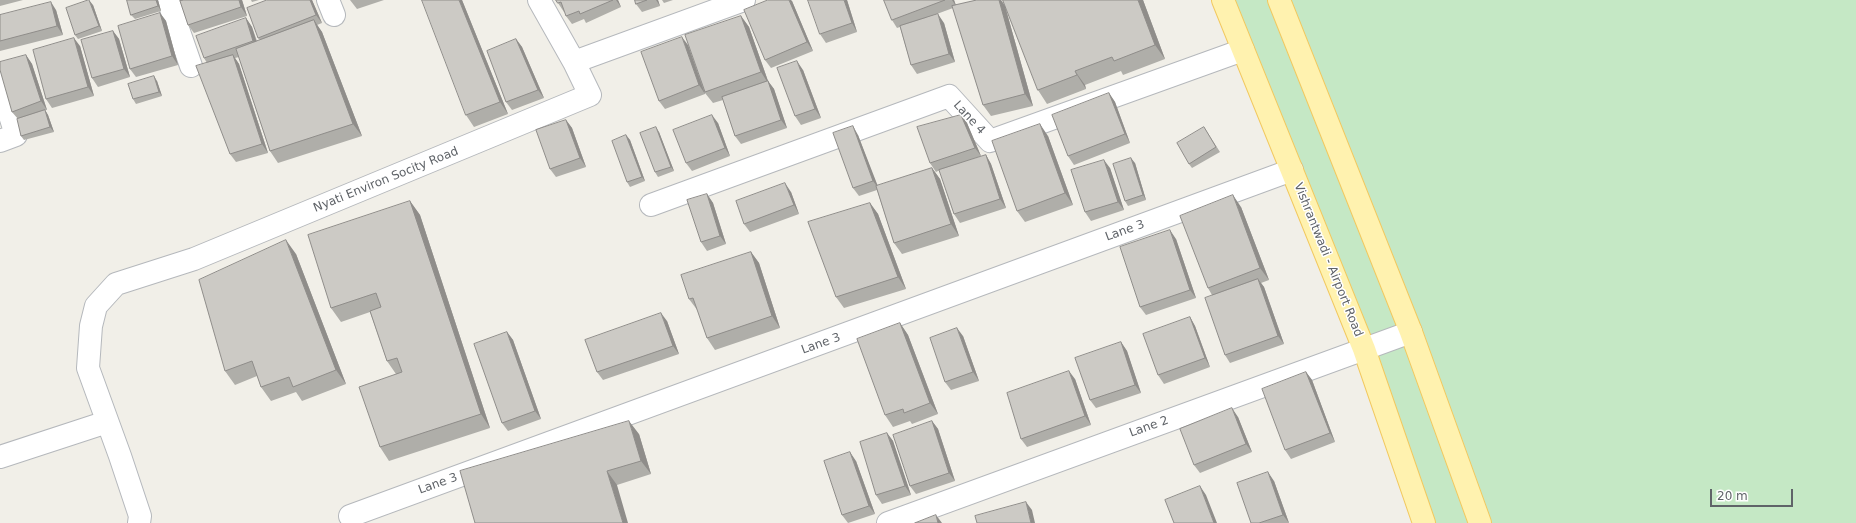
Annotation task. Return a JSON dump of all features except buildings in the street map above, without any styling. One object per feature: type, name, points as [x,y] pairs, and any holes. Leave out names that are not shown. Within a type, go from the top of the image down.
[{"type":"main road","name":"Vishrantwadi - Airport Road","points":[[1223,0],[1364,349],[1424,523]]},
{"type":"main road","points":[[1279,0],[1410,332],[1480,523]]},
{"type":"street","points":[[168,0],[191,66]]},
{"type":"street","points":[[539,0],[574,62],[744,0]]},
{"type":"street","name":"Lane 4","points":[[651,205],[949,96],[990,140],[1243,50]]},
{"type":"street","name":"Nyati Environ Socity Road","points":[[140,523],[140,516],[120,456],[88,368],[91,326],[96,306],[116,284],[194,259],[590,95],[574,62]]},
{"type":"street","points":[[0,83],[16,135],[0,141]]},
{"type":"street","name":"Lane 3","points":[[350,516],[1292,170]]},
{"type":"street","name":"Lane 2","points":[[888,523],[1410,332]]},
{"type":"street","points":[[0,457],[107,422]]},
{"type":"green space","points":[[1214,0],[1856,0],[1856,523],[1432,523]]}]
